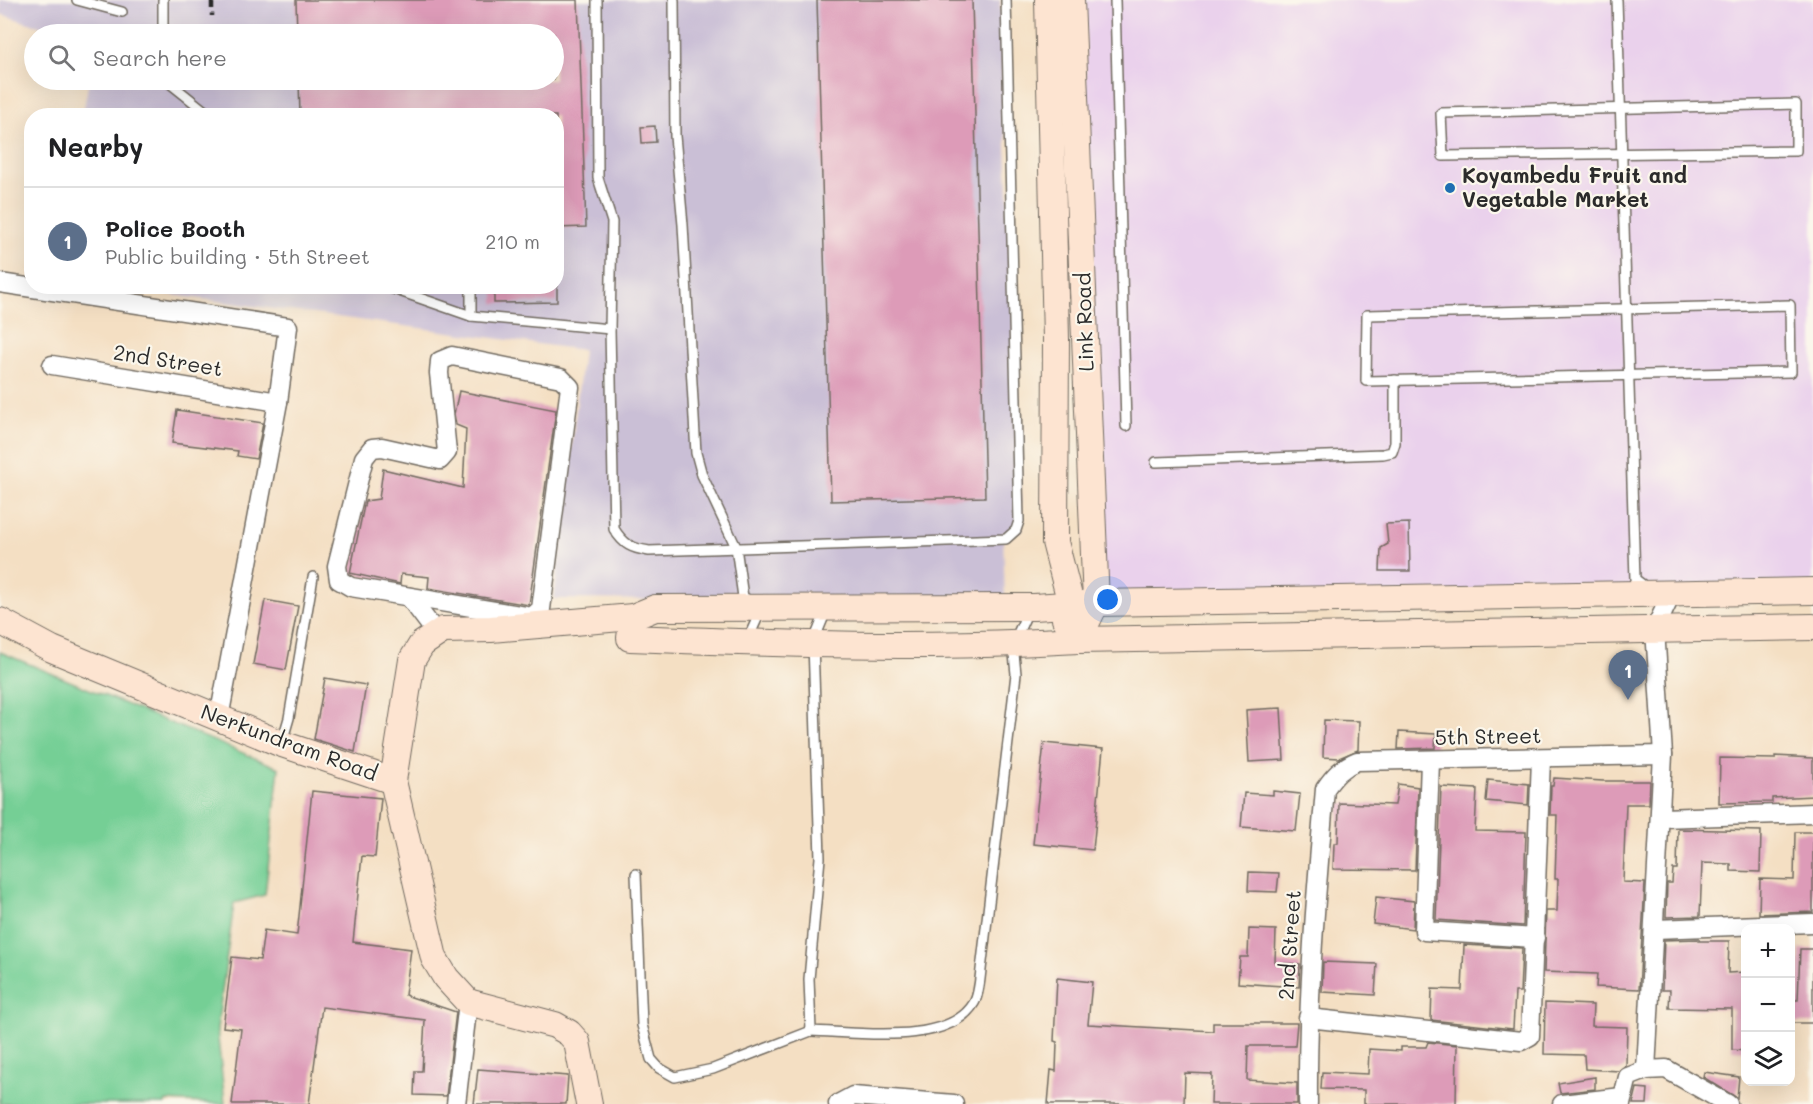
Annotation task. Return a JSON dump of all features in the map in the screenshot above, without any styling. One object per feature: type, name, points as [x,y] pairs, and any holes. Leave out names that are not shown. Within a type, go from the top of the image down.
[{"type":"street","points":[[1048,0],[1056,339],[1055,542],[1071,604],[1067,641]]},
{"type":"street","name":"Link Road","points":[[1067,641],[1096,603],[1071,0]]},
{"type":"street","points":[[0,283],[24,287]]},
{"type":"street","points":[[72,294],[288,327],[278,402],[219,718]]},
{"type":"street","points":[[393,781],[412,660],[423,644],[442,630],[491,620],[532,616],[541,609],[570,387],[561,378],[452,356],[440,361],[439,373],[447,453],[440,460],[382,447],[372,448],[364,458],[337,566],[339,580],[351,588],[410,597],[491,620],[633,617],[656,608],[1030,607],[1096,603],[1813,591]]},
{"type":"street","name":"2nd Street","points":[[51,365],[278,402]]},
{"type":"street","points":[[1646,1070],[1662,818],[1663,755],[1655,629],[1663,593]]},
{"type":"street","points":[[410,597],[437,634]]},
{"type":"street","points":[[633,617],[630,638],[746,643],[1013,644],[1067,641],[1813,627]]},
{"type":"street","name":"Nerkundram Road","points":[[0,621],[51,649],[282,744],[393,781],[434,958],[446,978],[468,1002]]},
{"type":"street","name":"5th Street","points":[[1325,789],[1334,775],[1345,766],[1357,761],[1663,755]]},
{"type":"street","points":[[1308,1018],[1521,1041],[1530,1036],[1541,759]]},
{"type":"street","points":[[1431,761],[1424,931],[1535,938]]},
{"type":"street","name":"2nd Street","points":[[1308,1104],[1308,1018],[1325,789]]},
{"type":"street","points":[[1662,818],[1813,813]]},
{"type":"street","points":[[1795,925],[1813,923]]},
{"type":"street","points":[[1655,929],[1741,927]]},
{"type":"street","points":[[456,1104],[468,1002],[555,1025],[569,1033],[577,1042],[589,1104]]},
{"type":"street","points":[[1562,1104],[1622,1100],[1628,1077],[1646,1070],[1666,1069],[1728,1104]]},
{"type":"street","points":[[838,1104],[853,1096],[954,1104]]},
{"type":"lane","points":[[77,0],[122,12]]},
{"type":"lane","points":[[163,0],[163,24]]},
{"type":"lane","points":[[597,0],[598,178],[612,222],[610,329],[614,529],[629,547],[650,551],[1006,539],[1016,530],[1018,498],[1006,0]]},
{"type":"lane","points":[[674,0],[675,136],[683,225],[692,422],[696,453],[702,475],[736,547],[743,597],[763,607],[746,643]]},
{"type":"lane","points":[[1115,0],[1126,426]]},
{"type":"lane","points":[[1617,0],[1635,579],[1663,593]]},
{"type":"lane","points":[[178,90],[201,108]]},
{"type":"lane","points":[[1796,105],[1796,151],[1621,154],[1443,156],[1441,113],[1796,105]]},
{"type":"lane","points":[[408,294],[471,316],[610,329]]},
{"type":"lane","points":[[471,294],[471,316]]},
{"type":"lane","points":[[1790,305],[1791,372],[1627,375],[1366,381],[1367,315],[1790,305]]},
{"type":"lane","points":[[1156,462],[1392,452],[1395,443],[1395,380]]},
{"type":"lane","points":[[282,744],[289,718],[314,577]]},
{"type":"lane","points":[[811,1031],[809,979],[819,858],[813,643],[828,606]]},
{"type":"lane","points":[[636,873],[642,1025],[651,1059],[659,1068],[675,1077],[714,1069],[811,1031],[924,1033],[950,1026],[974,1003],[982,962],[1016,674],[1013,644],[1030,607]]},
{"type":"shaded area","points":[[0,0],[1000,0],[1022,532],[1003,532],[1005,602],[554,599],[583,350],[165,294],[564,294],[564,108],[84,108],[87,90],[564,90],[564,24],[32,24],[0,14]]},
{"type":"shaded area","name":"Koyambedu Fruit and Vegetable Market","points":[[1085,0],[1813,0],[1813,587],[1093,600]]},
{"type":"green space","points":[[0,652],[279,768],[265,895],[234,903],[217,1029],[225,1104],[166,1101],[165,1104],[0,1104]]},
{"type":"building","points":[[296,0],[578,0],[586,227],[564,228],[564,108],[300,108],[299,90],[564,90],[564,24],[297,24]]},
{"type":"building","points":[[817,0],[972,0],[985,497],[831,501]]},
{"type":"building","points":[[655,126],[656,142],[642,143],[641,127]]},
{"type":"building","points":[[494,294],[557,294],[557,302],[494,303]]},
{"type":"building","points":[[459,391],[556,410],[529,605],[428,588],[429,577],[401,574],[400,584],[350,573],[365,501],[379,499],[383,469],[463,488],[466,429],[456,425],[454,414]]},
{"type":"building","points":[[177,410],[263,423],[256,459],[237,456],[238,451],[172,443]]},
{"type":"building","points":[[1409,523],[1410,571],[1380,571],[1381,548],[1388,544],[1386,524]]},
{"type":"building","points":[[265,600],[298,606],[286,670],[253,664]]},
{"type":"building","points":[[325,678],[366,685],[355,752],[314,739]]},
{"type":"building","points":[[1281,708],[1284,760],[1249,762],[1246,710]]},
{"type":"building","points":[[1324,720],[1359,721],[1358,750],[1339,758],[1323,757]]},
{"type":"building","points":[[1399,732],[1436,734],[1435,748],[1398,749]]},
{"type":"building","points":[[1044,743],[1103,749],[1093,850],[1033,844]]},
{"type":"building","points":[[1775,756],[1813,758],[1813,796],[1772,798],[1772,802],[1719,803],[1720,758],[1775,759]]},
{"type":"building","points":[[1554,778],[1650,781],[1649,804],[1626,804],[1623,882],[1645,883],[1639,989],[1596,987],[1597,974],[1544,972],[1546,911],[1557,911],[1558,879],[1555,879],[1557,815],[1550,815],[1551,786],[1553,786]]},
{"type":"building","points":[[1488,780],[1529,784],[1528,805],[1486,801]]},
{"type":"building","points":[[1398,784],[1418,787],[1415,870],[1333,869],[1334,843],[1338,843],[1339,803],[1395,805]]},
{"type":"building","points":[[1441,787],[1477,789],[1475,831],[1526,832],[1523,926],[1436,920]]},
{"type":"building","points":[[312,791],[381,798],[375,857],[362,856],[353,942],[411,949],[405,995],[456,1012],[446,1096],[414,1095],[415,1071],[422,1071],[425,1020],[322,1007],[309,1104],[232,1104],[241,1029],[223,1027],[232,957],[260,960],[264,930],[297,935]]},
{"type":"building","points":[[1273,791],[1300,794],[1296,831],[1241,827],[1244,793],[1273,795]]},
{"type":"building","points":[[1678,829],[1761,831],[1760,872],[1731,871],[1731,864],[1702,863],[1700,916],[1666,917],[1667,883],[1672,883],[1673,869],[1677,869]]},
{"type":"building","points":[[1795,832],[1813,832],[1813,912],[1759,914],[1760,879],[1794,880]]},
{"type":"building","points":[[1249,872],[1279,873],[1277,892],[1248,891]]},
{"type":"building","points":[[1376,897],[1414,901],[1413,929],[1373,924]]},
{"type":"building","points":[[1249,929],[1276,930],[1275,963],[1300,964],[1299,987],[1238,983],[1240,957],[1248,957]]},
{"type":"building","points":[[1664,940],[1729,941],[1728,973],[1741,972],[1741,1051],[1732,1050],[1732,1009],[1669,1008],[1670,990],[1662,990]]},
{"type":"building","points":[[1464,945],[1522,948],[1520,992],[1515,992],[1513,1029],[1431,1020],[1432,989],[1462,990]]},
{"type":"building","points":[[1800,949],[1813,949],[1813,1023],[1795,1023],[1795,1000],[1798,1000]]},
{"type":"building","points":[[1323,962],[1377,964],[1375,995],[1322,992]]},
{"type":"building","points":[[1057,978],[1092,982],[1088,1024],[1213,1031],[1213,1023],[1297,1023],[1295,1046],[1248,1046],[1247,1080],[1297,1083],[1297,1104],[1211,1104],[1212,1074],[1185,1073],[1184,1104],[1048,1104],[1051,1070],[1056,1071],[1057,1042],[1054,1041]]},
{"type":"building","points":[[1545,1003],[1593,1005],[1592,1026],[1627,1027],[1626,1066],[1619,1071],[1585,1069],[1584,1055],[1544,1054]]},
{"type":"building","points":[[1428,1042],[1457,1045],[1456,1104],[1364,1104],[1364,1090],[1321,1089],[1322,1072],[1368,1074],[1369,1049],[1401,1051],[1401,1047],[1426,1047]]},
{"type":"building","points":[[478,1069],[568,1076],[566,1104],[474,1104]]},
{"type":"building","points":[[1704,1072],[1739,1077],[1737,1098],[1703,1077]]},
{"type":"building","points":[[1595,1077],[1595,1089],[1560,1093],[1558,1083]]},
{"type":"building","points":[[1637,1088],[1648,1089],[1647,1104],[1633,1104]]},
{"type":"railway","points":[[212,0],[212,16]]},
{"type":"place","name":"Koyambedu Fruit and Vegetable Market","points":[[1450,188]]},
{"type":"place","name":"Police Booth","points":[[1628,700]]}]
